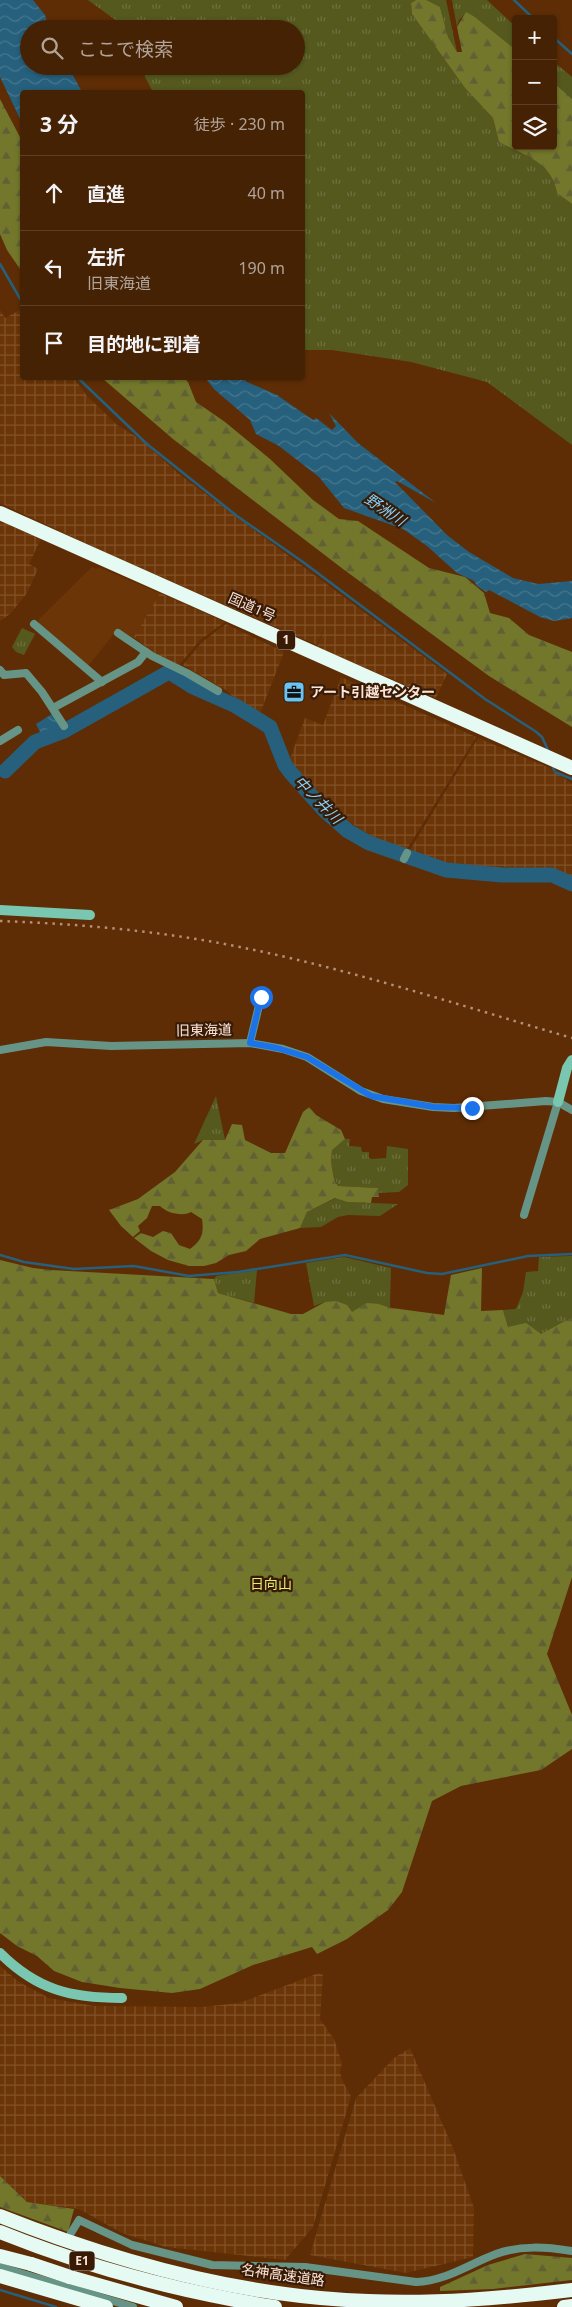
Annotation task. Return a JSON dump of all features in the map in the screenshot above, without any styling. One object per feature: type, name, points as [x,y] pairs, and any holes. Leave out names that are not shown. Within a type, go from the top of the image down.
[{"type":"highway","name":"国道1号","points":[[0,513],[572,768]]},
{"type":"highway","name":"名神高速道路","points":[[0,2216],[94,2250],[168,2271],[240,2286],[301,2295],[366,2301],[437,2302],[513,2297],[572,2290]]},
{"type":"highway","name":"E1","points":[[0,2232],[89,2264],[166,2286],[275,2307]]},
{"type":"highway","points":[[0,2256],[176,2307]]},
{"type":"highway","points":[[0,2276],[106,2307]]},
{"type":"highway","points":[[564,2307],[572,2306]]},
{"type":"street","points":[[34,624],[102,682]]},
{"type":"street","points":[[118,633],[146,652],[218,691]]},
{"type":"street","points":[[53,708],[138,662],[146,652]]},
{"type":"street","points":[[0,670],[4,674],[26,673],[53,708],[64,726]]},
{"type":"street","points":[[0,741],[18,730]]},
{"type":"street","points":[[0,910],[90,914]]},
{"type":"street","points":[[250,1043],[261,997]]},
{"type":"street","name":"旧東海道","points":[[0,1050],[46,1042],[111,1046],[250,1043],[277,1048],[307,1057],[361,1092],[384,1099],[440,1107],[472,1108],[539,1101],[558,1102],[572,1110]]},
{"type":"street","points":[[524,1215],[567,1068],[572,1060]]},
{"type":"street","points":[[0,1953],[30,1978],[47,1986],[84,1997],[122,1998]]},
{"type":"street","points":[[71,2233],[79,2220],[132,2244],[212,2265],[305,2267],[416,2282],[429,2282],[447,2276],[496,2254],[513,2249],[548,2247],[572,2252]]},
{"type":"street","points":[[0,2267],[133,2307]]},
{"type":"street","points":[[51,2283],[58,2268]]},
{"type":"shaded area","points":[[0,310],[5,318],[20,310],[20,380],[75,380],[87,396],[117,425],[140,439],[179,474],[447,674],[436,698],[317,647],[328,620],[317,645],[109,554],[0,503]]},
{"type":"shaded area","points":[[0,521],[41,539],[29,564],[38,569],[27,593],[10,614],[0,621]]},
{"type":"shaded area","points":[[92,567],[97,569],[98,567],[160,593],[134,638],[118,629],[88,666],[39,626],[39,619]]},
{"type":"shaded area","points":[[160,593],[225,622],[200,640],[179,665],[154,653],[134,637]]},
{"type":"shaded area","points":[[226,624],[284,652],[259,716],[238,702],[226,690],[183,665],[202,642]]},
{"type":"shaded area","points":[[341,677],[476,737],[407,849],[381,842],[343,818],[296,770],[290,759],[305,718],[323,725]]},
{"type":"shaded area","points":[[478,738],[550,768],[572,784],[572,877],[550,869],[454,865],[437,861],[410,850]]},
{"type":"shaded area","points":[[0,1966],[19,1982],[49,1998],[94,2006],[202,2007],[239,2003],[319,1973],[323,1975],[320,2019],[334,2039],[342,2063],[340,2072],[351,2096],[313,2227],[285,2260],[166,2247],[122,2233],[79,2209],[27,2202],[0,2176]]},
{"type":"shaded area","points":[[410,2048],[453,2148],[474,2208],[473,2257],[406,2273],[310,2255],[356,2098],[394,2058]]},
{"type":"green space","points":[[88,0],[416,0],[411,3],[412,14],[465,88],[493,118],[499,142],[536,161],[549,174],[554,182],[557,193],[572,204],[572,445],[487,382],[411,362],[332,350],[305,350],[305,90],[152,90],[145,75],[305,75],[305,20],[116,20]]},
{"type":"green space","points":[[416,0],[426,0],[440,7],[448,37],[457,52],[462,52],[457,27],[466,12],[512,47],[512,148],[499,142],[493,118],[465,88],[412,14],[411,3]]},
{"type":"green space","points":[[423,0],[446,0],[457,52],[448,37],[440,7]]},
{"type":"green space","points":[[452,0],[487,0],[512,23],[512,47],[475,17],[466,13],[459,20],[457,27]]},
{"type":"green space","points":[[557,64],[572,77],[572,99],[557,86]]},
{"type":"green space","points":[[557,86],[572,99],[572,204],[557,193],[554,182],[543,167],[515,150],[557,150]]},
{"type":"green space","points":[[0,99],[20,137],[20,269],[7,250],[0,234]]},
{"type":"green space","points":[[104,380],[186,380],[196,402],[225,422],[270,459],[313,500],[339,519],[358,521],[429,568],[465,577],[484,593],[490,613],[509,618],[529,635],[572,652],[572,727],[489,676],[343,569],[173,439]]},
{"type":"green space","points":[[22,628],[35,634],[24,655],[16,652],[12,647]]},
{"type":"green space","points":[[216,1096],[225,1140],[203,1140],[194,1144]]},
{"type":"green space","points":[[309,1107],[316,1115],[341,1130],[345,1139],[332,1150],[332,1168],[338,1186],[378,1188],[379,1197],[372,1197],[371,1203],[347,1202],[335,1198],[307,1212],[300,1228],[260,1239],[246,1251],[229,1255],[216,1263],[204,1266],[189,1266],[168,1260],[151,1251],[134,1238],[141,1233],[153,1237],[163,1231],[171,1233],[179,1245],[190,1249],[200,1239],[203,1228],[202,1219],[191,1212],[175,1214],[160,1206],[152,1206],[147,1218],[138,1226],[140,1231],[133,1237],[121,1226],[109,1210],[138,1199],[175,1172],[203,1140],[225,1140],[232,1124],[242,1125],[245,1140],[271,1153],[285,1153],[303,1112]]},
{"type":"green space","points":[[345,1139],[350,1139],[349,1146],[361,1147],[362,1152],[369,1152],[369,1158],[371,1159],[386,1158],[387,1146],[408,1149],[408,1185],[399,1192],[378,1193],[378,1188],[338,1186],[332,1172],[332,1149]]},
{"type":"green space","points":[[336,1198],[347,1202],[398,1204],[380,1216],[348,1215],[338,1217],[321,1227],[300,1228],[307,1212]]},
{"type":"green space","points":[[572,1256],[572,1317],[541,1334],[508,1327],[503,1310],[516,1309],[523,1292],[526,1272],[538,1271],[539,1257]]},
{"type":"green space","points":[[344,1257],[391,1268],[390,1307],[379,1304],[352,1312],[325,1302],[314,1306],[306,1263]]},
{"type":"green space","name":"日向山","points":[[0,1260],[33,1268],[51,1270],[214,1279],[218,1293],[291,1314],[303,1314],[325,1302],[336,1301],[347,1305],[352,1312],[367,1303],[444,1315],[451,1275],[482,1268],[481,1311],[503,1310],[508,1327],[526,1323],[541,1334],[572,1317],[572,1577],[547,1654],[572,1715],[572,1749],[541,1770],[461,1786],[432,1801],[402,1892],[388,1910],[347,1939],[317,1954],[312,1947],[253,1965],[200,1989],[172,1993],[82,1982],[54,1971],[37,1956],[17,1946],[0,1933]]},
{"type":"green space","points":[[257,1270],[254,1303],[218,1293],[214,1279],[216,1276]]},
{"type":"green space","points":[[0,2176],[27,2202],[74,2209],[68,2232],[0,2207]]},
{"type":"green space","points":[[525,2254],[572,2258],[572,2280],[493,2289],[440,2291],[440,2287],[488,2265]]},
{"type":"water","points":[[0,0],[33,0],[45,15],[46,20],[20,20],[20,75],[73,75],[81,90],[20,90],[20,119],[0,77]]},
{"type":"water","name":"野洲川","points":[[207,380],[245,380],[277,395],[313,420],[316,418],[332,430],[336,426],[329,413],[358,443],[436,503],[397,481],[395,482],[447,535],[469,552],[513,578],[538,584],[572,581],[572,618],[554,621],[540,617],[489,590],[486,592],[477,586],[474,581],[457,573],[427,546],[403,529],[344,508],[319,477],[279,446],[256,434],[250,420],[215,390]]},
{"type":"water","points":[[52,714],[61,727],[41,734],[36,724]]},
{"type":"waterway","points":[[514,0],[530,15]]},
{"type":"waterway","points":[[557,41],[572,54]]},
{"type":"waterway","points":[[0,264],[20,299]]},
{"type":"waterway","points":[[80,380],[147,444],[237,516],[303,562],[485,699],[535,731],[542,737],[548,750]]},
{"type":"waterway","name":"中ノ井川","points":[[5,771],[35,742],[64,731],[169,672],[193,687],[236,706],[270,727],[285,765],[291,773],[324,810],[348,831],[369,843],[446,870],[502,875],[552,875],[572,884]]},
{"type":"waterway","points":[[553,768],[555,772],[572,779]]},
{"type":"waterway","points":[[0,1255],[24,1262],[74,1269],[134,1266],[189,1276],[238,1272],[345,1255],[427,1273],[442,1274],[528,1256],[572,1254]]},
{"type":"waterway","points":[[0,2290],[56,2307]]},
{"type":"railway","points":[[0,921],[121,929],[211,941],[366,977],[572,1038]]},
{"type":"place","name":"アート引越センター","points":[[294,692]]},
{"type":"route","points":[[261,997],[250,1043],[277,1048],[307,1057],[361,1092],[371,1096],[434,1107],[472,1108]]}]
